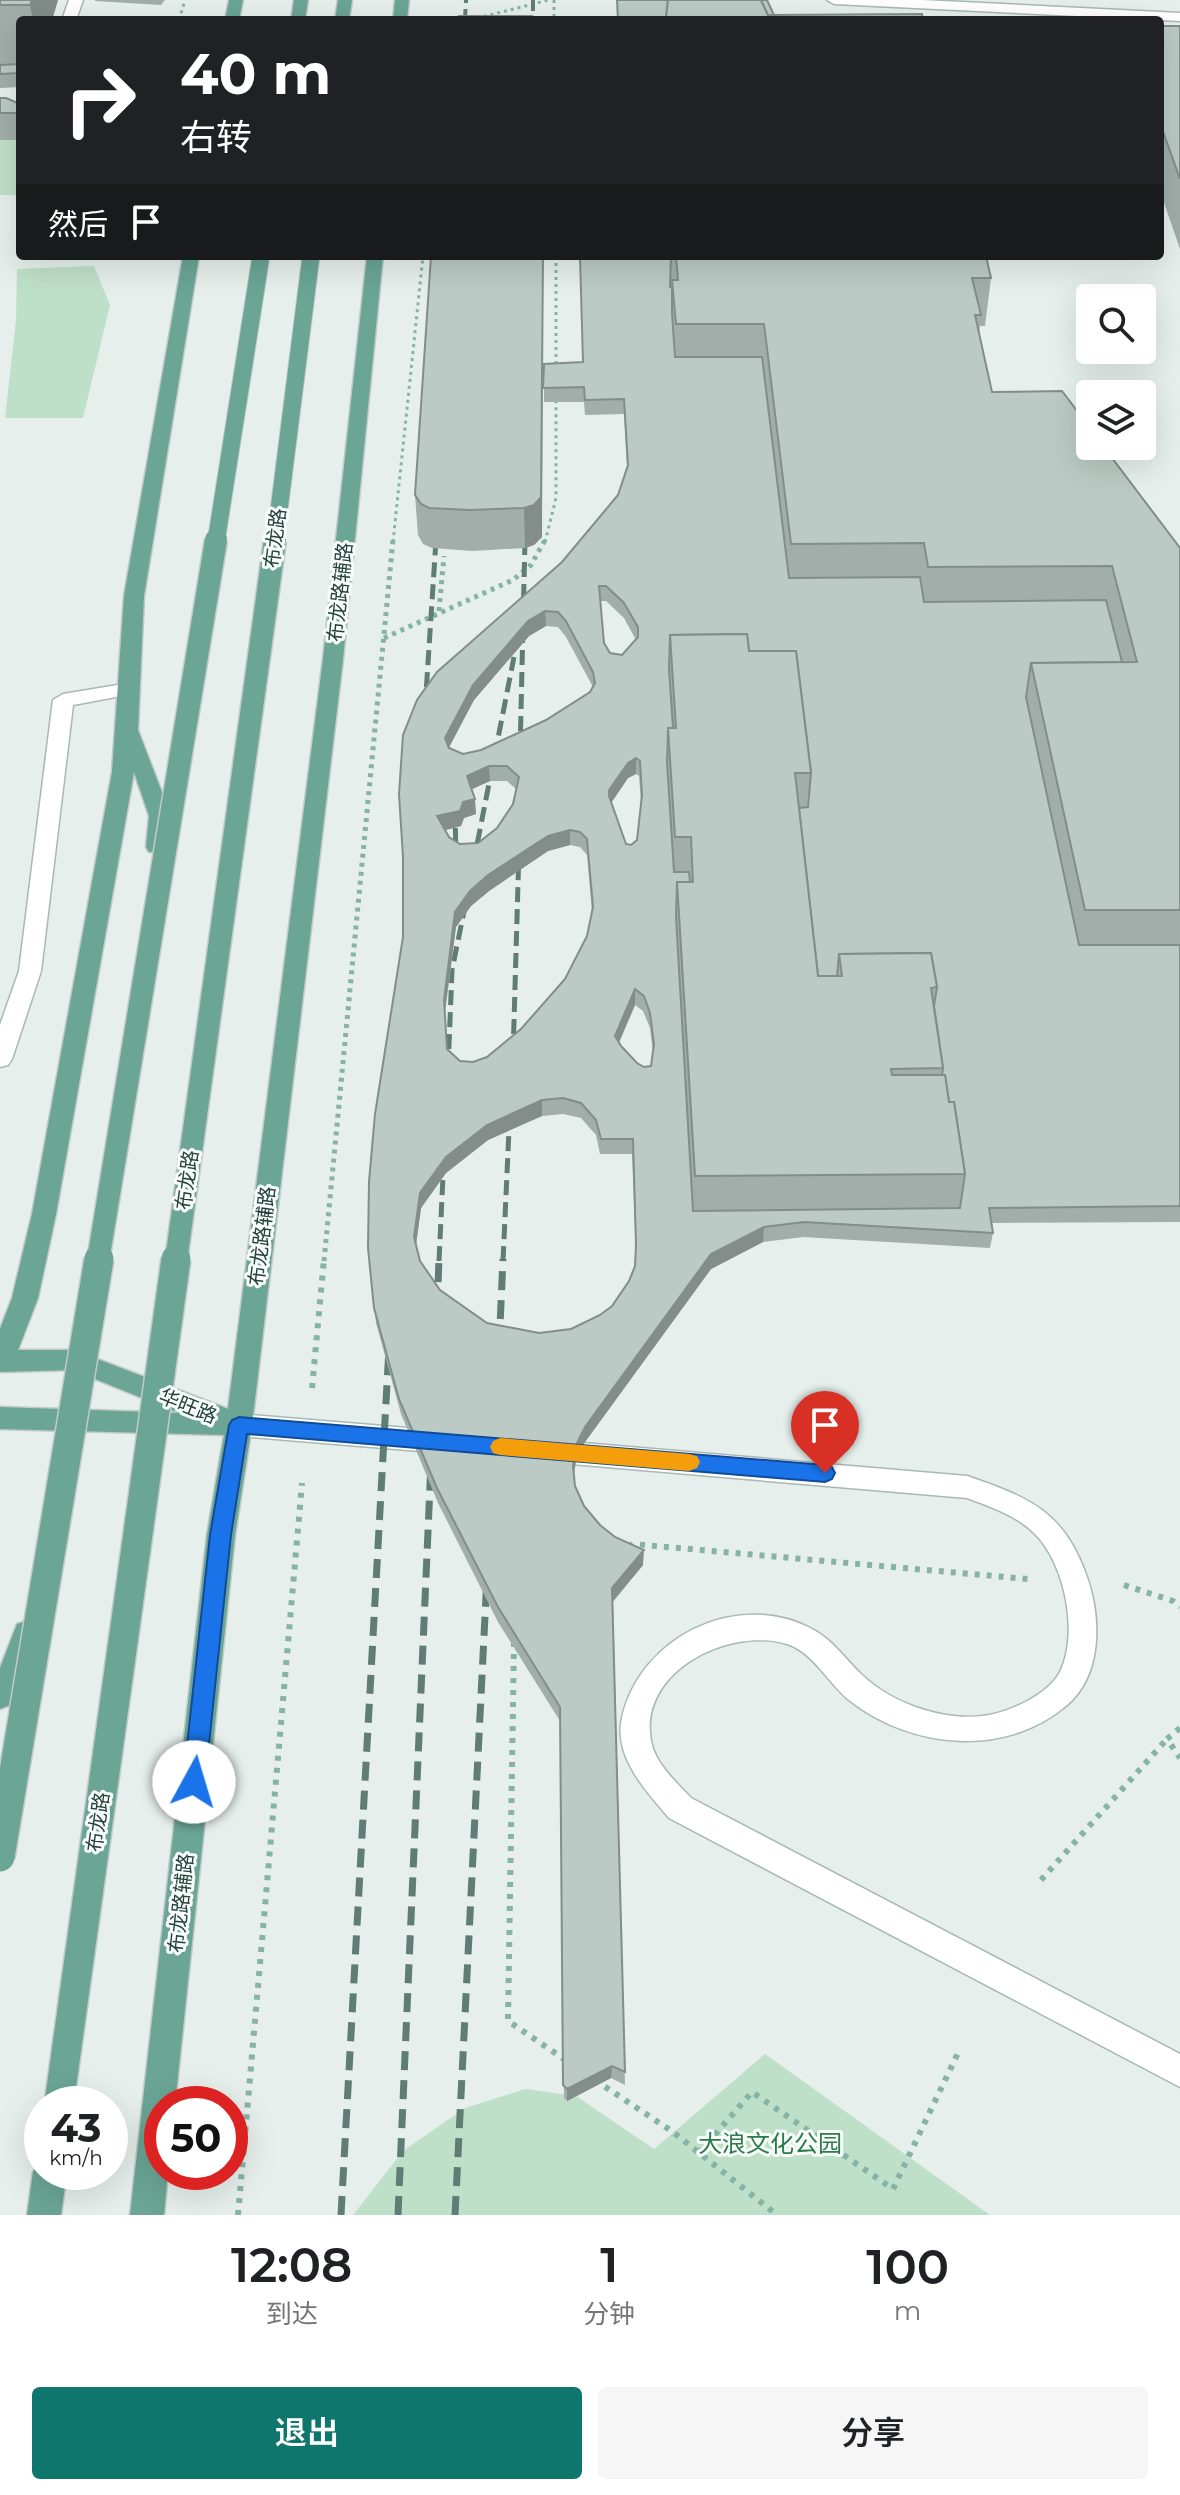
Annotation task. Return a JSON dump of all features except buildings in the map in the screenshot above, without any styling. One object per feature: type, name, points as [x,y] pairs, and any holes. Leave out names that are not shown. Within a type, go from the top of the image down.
[{"type":"main road","points":[[0,1361],[25,1298],[47,1200],[128,727],[134,596],[190,260]]},
{"type":"main road","points":[[0,1857],[260,260]]},
{"type":"main road","name":"布龙路","points":[[61,2086],[261,649],[310,260]]},
{"type":"main road","name":"布龙路辅路","points":[[147,2215],[221,1535],[239,1425],[333,666],[375,260]]},
{"type":"main road","points":[[0,1696],[22,1655],[41,1563],[160,829],[160,816],[128,727]]},
{"type":"main road","name":"华旺路","points":[[0,1361],[74,1360],[239,1425]]},
{"type":"main road","name":"华旺路","points":[[0,1418],[239,1425]]},
{"type":"main road","points":[[44,2215],[47,2190]]},
{"type":"street","points":[[834,0],[1160,16]]},
{"type":"street","points":[[0,1059],[30,971],[63,700],[130,689]]},
{"type":"street","points":[[239,1425],[465,1444]]},
{"type":"street","points":[[528,1449],[967,1487],[1016,1504],[1053,1535],[1074,1582],[1085,1633],[1073,1679],[1038,1710],[1012,1722],[981,1729],[921,1722],[862,1693],[818,1646],[790,1632],[745,1624],[684,1646],[663,1668],[640,1701],[633,1737],[650,1775],[680,1808],[1180,2071]]},
{"type":"path","points":[[486,16],[552,0]]},
{"type":"path","points":[[312,1388],[383,638],[423,260]]},
{"type":"path","points":[[556,260],[556,376]]},
{"type":"path","points":[[383,638],[511,581],[535,561],[555,510],[556,392]]},
{"type":"path","points":[[439,611],[444,556]]},
{"type":"path","points":[[240,2212],[302,1483]]},
{"type":"path","points":[[1124,1585],[1173,1601],[1180,1607]]},
{"type":"path","points":[[1041,1880],[1180,1728]]},
{"type":"path","points":[[1167,1739],[1180,1758]]},
{"type":"path","points":[[699,2153],[752,2092],[893,2189],[959,2051]]},
{"type":"path","points":[[673,2132],[777,2215]]},
{"type":"green space","points":[[0,140],[16,140],[16,195],[0,195]]},
{"type":"green space","points":[[94,266],[110,305],[83,418],[5,418],[16,320],[17,269]]},
{"type":"green space","name":"大浪文化公园","points":[[765,2054],[990,2215],[353,2215],[403,2151],[465,2108],[525,2089],[576,2096],[654,2149]]},
{"type":"railway","points":[[465,16],[466,0]]},
{"type":"railway","points":[[533,0],[533,16]]},
{"type":"railway","points":[[525,525],[525,540]]},
{"type":"railway","points":[[436,542],[437,526]]},
{"type":"railway","points":[[425,709],[436,540]]},
{"type":"railway","points":[[520,753],[525,540]]},
{"type":"railway","points":[[473,865],[514,657]]},
{"type":"railway","points":[[455,806],[456,862]]},
{"type":"railway","points":[[513,1056],[519,849]]},
{"type":"railway","points":[[448,1071],[452,970],[467,897]]},
{"type":"railway","points":[[503,1261],[510,1108]]},
{"type":"railway","points":[[439,1261],[444,1155]]},
{"type":"railway","points":[[437,1311],[439,1259]]},
{"type":"railway","points":[[499,1348],[503,1259]]},
{"type":"railway","points":[[341,2215],[389,1348]]},
{"type":"railway","points":[[398,2215],[431,1463]]},
{"type":"railway","points":[[455,2215],[487,1576]]},
{"type":"slow traffic","points":[[500,1447],[689,1462]]},
{"type":"route","points":[[194,1782],[221,1535],[239,1425],[825,1473]]}]
